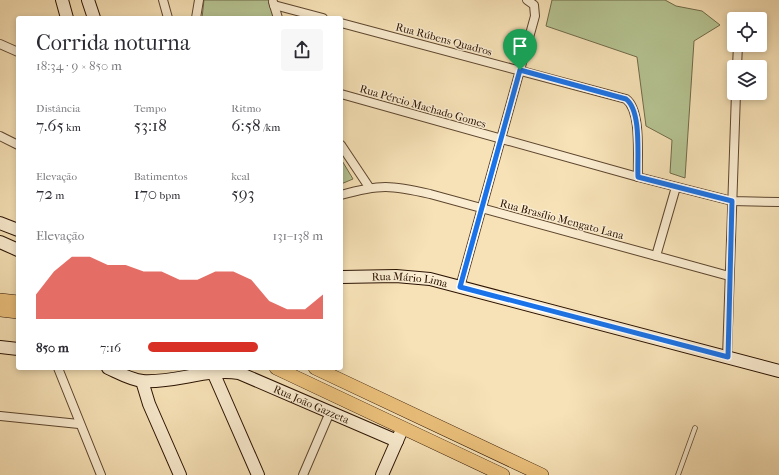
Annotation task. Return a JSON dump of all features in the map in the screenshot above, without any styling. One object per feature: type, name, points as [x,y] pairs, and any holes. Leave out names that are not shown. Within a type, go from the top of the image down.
[{"type":"main road","points":[[0,300],[16,302]]},
{"type":"main road","points":[[0,310],[16,312]]},
{"type":"main road","points":[[280,370],[503,475]]},
{"type":"main road","points":[[319,370],[542,475]]},
{"type":"main road","points":[[408,430],[420,418]]},
{"type":"street","points":[[62,0],[67,16]]},
{"type":"street","points":[[88,0],[93,16]]},
{"type":"street","points":[[162,0],[167,16]]},
{"type":"street","points":[[196,16],[199,0]]},
{"type":"street","points":[[273,3],[277,16]]},
{"type":"street","points":[[273,3],[316,16]]},
{"type":"street","points":[[460,287],[535,16],[530,3]]},
{"type":"street","name":"Rua Rúbens Quadros","points":[[343,24],[626,99],[630,102],[636,114],[638,177]]},
{"type":"street","points":[[0,44],[16,51]]},
{"type":"street","name":"Rua Pércio Machado Gomes","points":[[343,95],[638,177],[732,201],[779,202]]},
{"type":"street","points":[[728,357],[729,276],[736,100]]},
{"type":"street","points":[[0,136],[16,144]]},
{"type":"street","points":[[343,148],[369,187]]},
{"type":"street","name":"Rua Brasílio Mengato Lana","points":[[343,194],[369,187],[398,186],[729,276]]},
{"type":"street","points":[[656,256],[676,186]]},
{"type":"street","points":[[0,223],[16,230]]},
{"type":"street","points":[[9,246],[16,232]]},
{"type":"street","name":"Rua Mário Lima","points":[[343,277],[414,276],[779,371]]},
{"type":"street","points":[[0,347],[16,349]]},
{"type":"street","points":[[59,370],[79,424],[101,475]]},
{"type":"street","name":"Rua João Gazzeta","points":[[113,370],[142,381],[165,381],[213,372],[239,373],[397,441]]},
{"type":"street","points":[[213,372],[258,475]]},
{"type":"street","points":[[142,381],[178,474]]},
{"type":"street","points":[[303,475],[330,412]]},
{"type":"street","points":[[0,416],[79,424]]},
{"type":"street","points":[[382,475],[397,441],[408,430]]},
{"type":"lane","points":[[678,475],[695,428]]},
{"type":"green space","points":[[204,0],[271,0],[275,16],[202,16]]},
{"type":"green space","points":[[552,0],[665,0],[676,6],[702,11],[720,25],[694,41],[685,178],[670,173],[672,140],[646,126],[637,57],[546,26]]},
{"type":"green space","points":[[343,162],[353,179],[343,183]]},
{"type":"route","points":[[520,70],[626,99],[634,108],[636,114],[638,177],[732,201],[728,357],[460,287],[520,70]]}]
